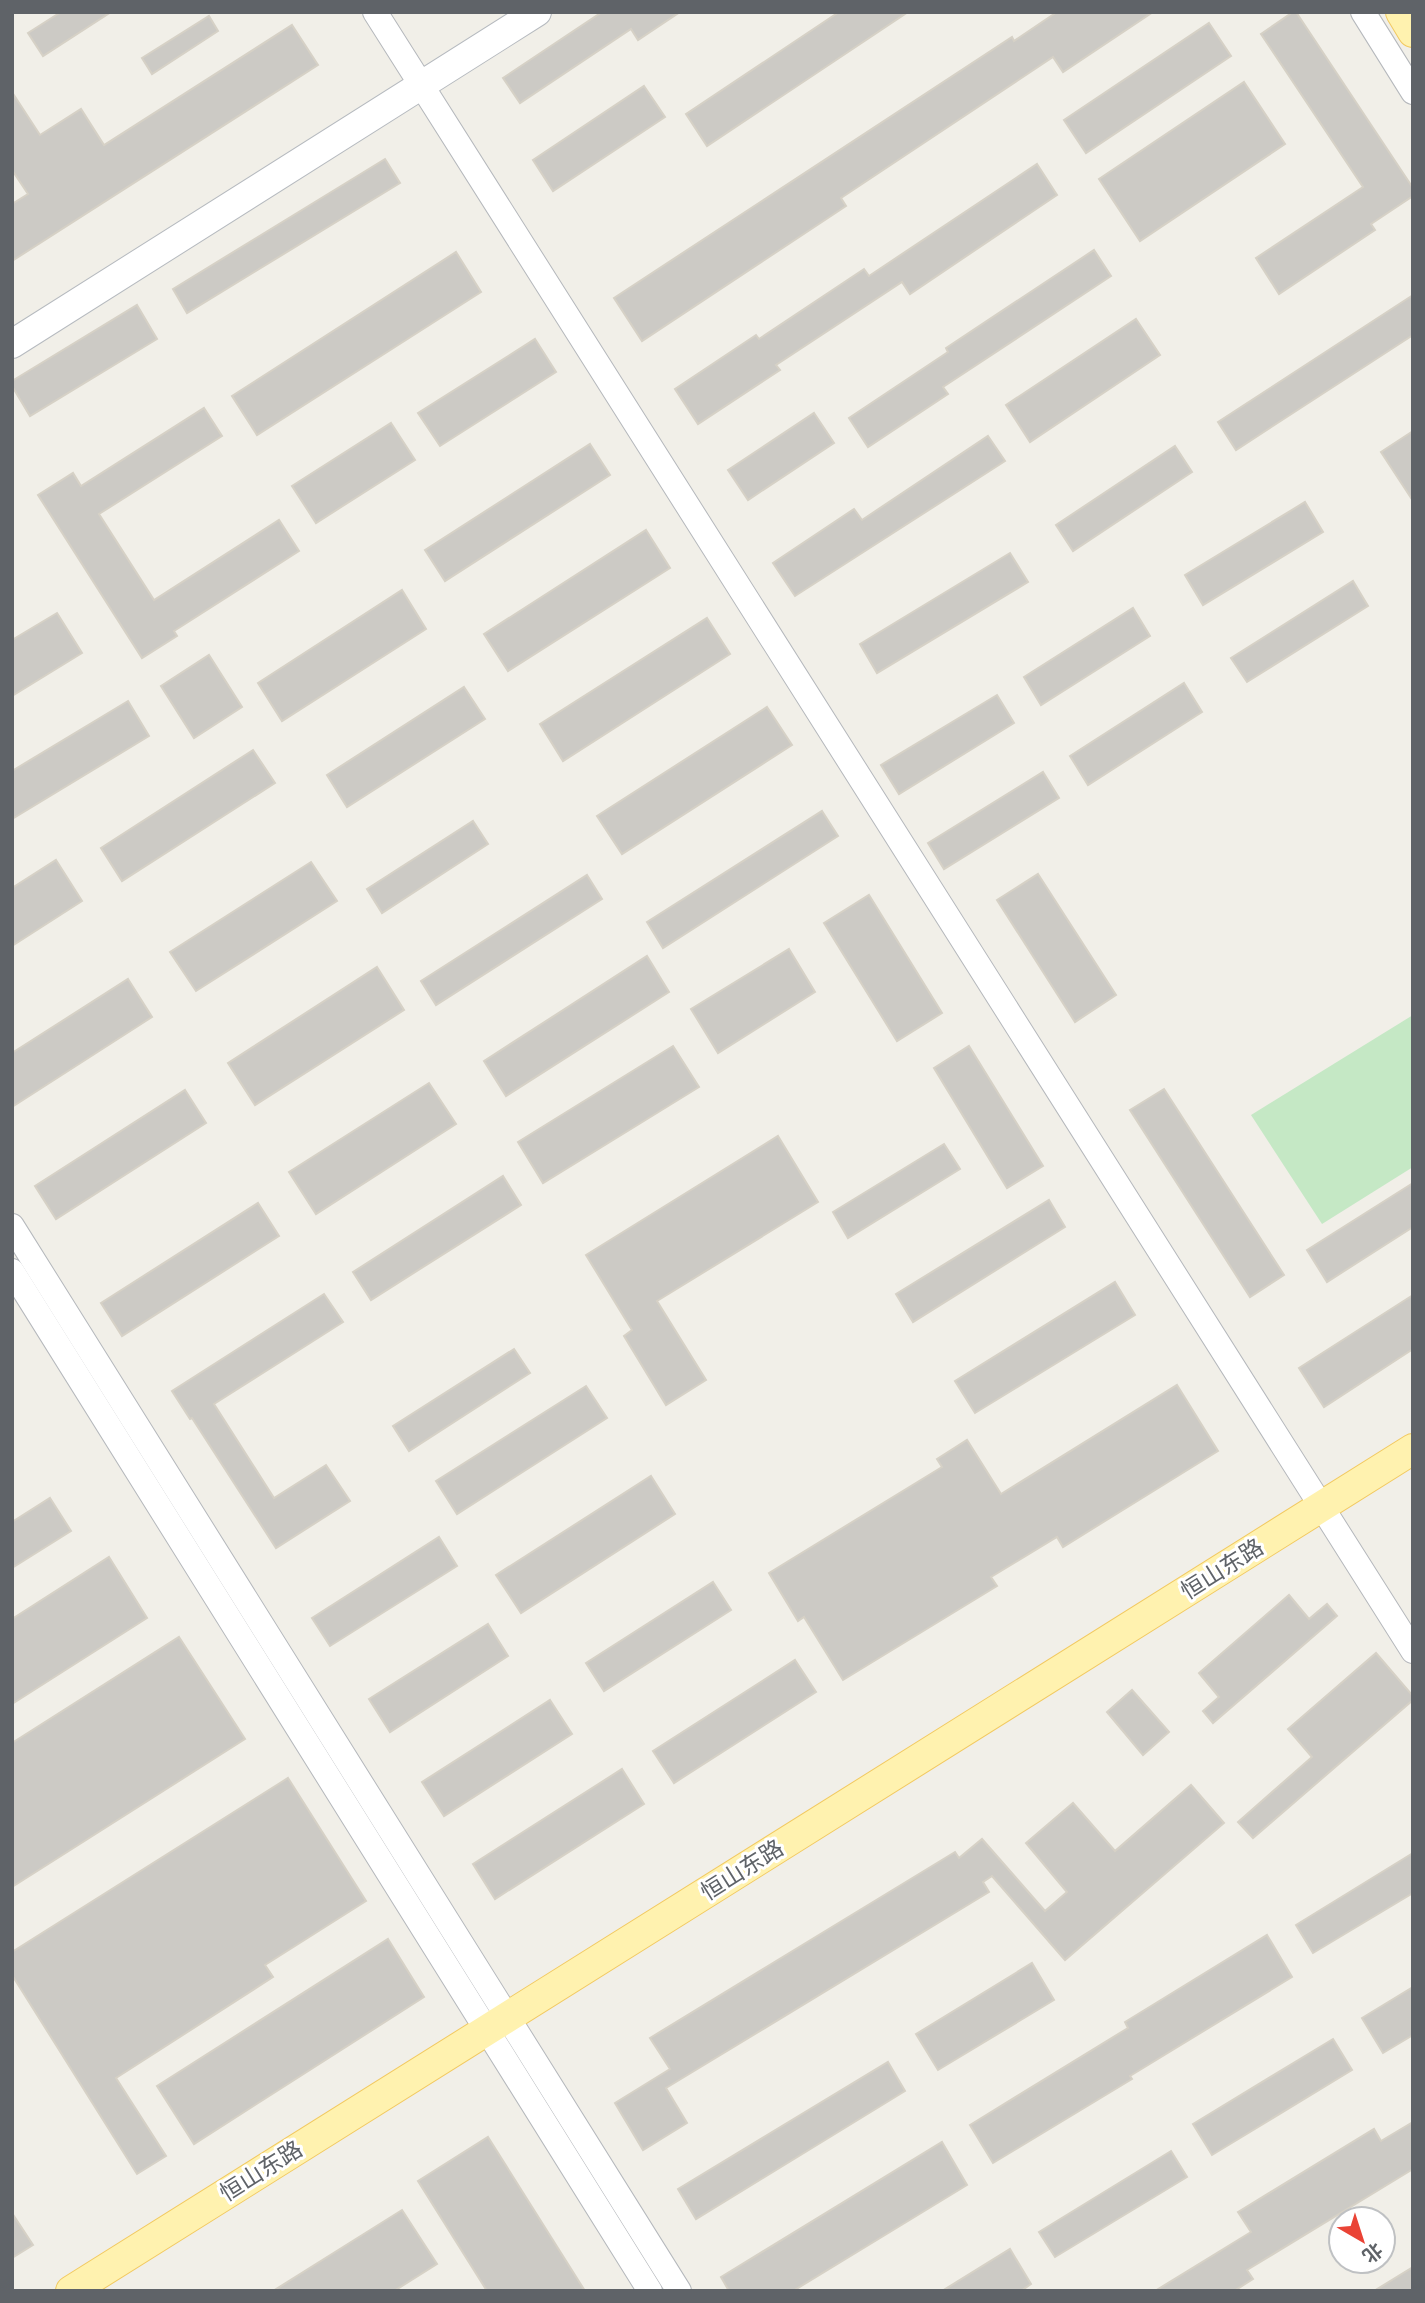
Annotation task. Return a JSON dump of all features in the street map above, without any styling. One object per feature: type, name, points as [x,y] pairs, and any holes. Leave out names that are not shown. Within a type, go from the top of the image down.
[{"type":"main road","points":[[12,344],[417,79],[506,12]]},
{"type":"main road","points":[[12,324],[417,79],[537,12]]},
{"type":"main road","points":[[1401,12],[1413,32]]},
{"type":"main road","name":"恒山东路","points":[[71,2291],[502,2028],[1327,1514],[1413,1449]]},
{"type":"main road","name":"恒山东路","points":[[1327,1514],[1413,1471]]},
{"type":"main road","name":"恒山东路","points":[[100,2291],[502,2028]]},
{"type":"street","points":[[375,12],[1413,1651]]},
{"type":"street","points":[[1363,12],[1413,92]]},
{"type":"street","points":[[12,1226],[175,1488],[502,2028],[650,2291]]},
{"type":"street","points":[[12,1272],[153,1499],[679,2291]]},
{"type":"green space","points":[[1413,1015],[1413,1167],[1322,1224],[1251,1115]]},
{"type":"building","points":[[61,12],[111,12],[43,56],[28,33]]},
{"type":"building","points":[[602,12],[680,12],[638,40],[631,29],[520,103],[503,78]]},
{"type":"building","points":[[839,12],[908,12],[707,146],[686,114]]},
{"type":"building","points":[[1057,12],[1153,12],[1063,72],[1053,57],[841,198],[846,206],[642,341],[614,298],[1012,37],[1014,41]]},
{"type":"building","points":[[1296,12],[1413,188],[1413,196],[1371,224],[1375,230],[1279,294],[1256,258],[1363,187],[1261,34]]},
{"type":"building","points":[[209,16],[218,31],[152,74],[142,58]]},
{"type":"building","points":[[1209,23],[1231,56],[1086,153],[1064,120]]},
{"type":"building","points":[[292,25],[318,65],[12,261],[12,204],[28,194],[12,170],[12,92],[40,135],[81,109],[104,145]]},
{"type":"building","points":[[1244,82],[1285,144],[1140,241],[1099,179]]},
{"type":"building","points":[[644,86],[665,117],[553,191],[533,160]]},
{"type":"building","points":[[385,159],[400,183],[187,313],[173,289]]},
{"type":"building","points":[[1037,164],[1057,195],[910,294],[902,282],[776,365],[780,370],[698,424],[675,389],[756,335],[759,339],[864,269],[869,276]]},
{"type":"building","points":[[1094,250],[1111,276],[943,387],[948,394],[868,447],[849,418],[948,352],[946,348]]},
{"type":"building","points":[[456,252],[481,292],[257,435],[232,396]]},
{"type":"building","points":[[1413,295],[1413,335],[1236,450],[1218,422]]},
{"type":"building","points":[[137,305],[157,339],[30,416],[12,386],[12,381]]},
{"type":"building","points":[[1136,319],[1160,355],[1030,442],[1006,405]]},
{"type":"building","points":[[535,339],[556,372],[440,446],[418,413]]},
{"type":"building","points":[[204,408],[222,436],[99,514],[154,600],[279,520],[299,551],[174,631],[177,636],[142,658],[38,495],[73,473],[81,486]]},
{"type":"building","points":[[814,413],[834,443],[748,500],[728,470]]},
{"type":"building","points":[[391,423],[415,460],[316,523],[292,486]]},
{"type":"building","points":[[1413,431],[1413,501],[1381,452]]},
{"type":"building","points":[[988,436],[1005,461],[795,596],[773,563],[854,509],[862,520]]},
{"type":"building","points":[[590,444],[610,475],[445,581],[425,550]]},
{"type":"building","points":[[1175,446],[1192,472],[1073,551],[1056,525]]},
{"type":"building","points":[[1305,502],[1323,532],[1203,605],[1185,575]]},
{"type":"building","points":[[646,530],[670,568],[508,671],[484,634]]},
{"type":"building","points":[[1010,553],[1028,582],[877,673],[860,644]]},
{"type":"building","points":[[1353,581],[1368,606],[1247,682],[1231,658]]},
{"type":"building","points":[[402,590],[426,629],[282,721],[258,683]]},
{"type":"building","points":[[1133,608],[1150,636],[1041,705],[1024,677]]},
{"type":"building","points":[[57,613],[82,653],[12,696],[12,640]]},
{"type":"building","points":[[707,618],[730,654],[563,761],[540,724]]},
{"type":"building","points":[[209,655],[242,707],[194,738],[161,686]]},
{"type":"building","points":[[1184,683],[1202,712],[1088,785],[1070,756]]},
{"type":"building","points":[[464,687],[485,719],[347,807],[327,775]]},
{"type":"building","points":[[997,695],[1014,723],[899,794],[881,765]]},
{"type":"building","points":[[128,701],[149,736],[12,819],[12,771]]},
{"type":"building","points":[[767,707],[792,745],[622,854],[597,816]]},
{"type":"building","points":[[253,750],[275,783],[122,881],[101,848]]},
{"type":"building","points":[[1043,772],[1059,798],[944,869],[928,843]]},
{"type":"building","points":[[822,811],[838,836],[663,948],[647,922]]},
{"type":"building","points":[[473,821],[488,844],[382,913],[367,889]]},
{"type":"building","points":[[56,860],[82,901],[12,946],[12,888]]},
{"type":"building","points":[[311,862],[337,901],[196,991],[170,952]]},
{"type":"building","points":[[1038,874],[1116,995],[1075,1022],[997,900]]},
{"type":"building","points":[[587,875],[602,899],[436,1005],[421,981]]},
{"type":"building","points":[[869,895],[942,1013],[897,1041],[824,923]]},
{"type":"building","points":[[789,949],[815,992],[718,1053],[691,1009]]},
{"type":"building","points":[[647,956],[669,992],[506,1096],[484,1061]]},
{"type":"building","points":[[377,967],[404,1010],[255,1105],[228,1063]]},
{"type":"building","points":[[128,979],[152,1017],[12,1107],[12,1053]]},
{"type":"building","points":[[673,1046],[699,1087],[543,1183],[518,1142]]},
{"type":"building","points":[[969,1046],[1043,1166],[1007,1188],[934,1068]]},
{"type":"building","points":[[429,1083],[456,1124],[316,1214],[289,1172]]},
{"type":"building","points":[[1164,1089],[1284,1275],[1250,1297],[1130,1110]]},
{"type":"building","points":[[185,1090],[206,1123],[56,1219],[35,1186]]},
{"type":"building","points":[[778,1136],[818,1202],[657,1301],[706,1380],[666,1405],[624,1336],[632,1330],[586,1255]]},
{"type":"building","points":[[944,1144],[960,1169],[848,1238],[833,1212]]},
{"type":"building","points":[[503,1176],[521,1205],[371,1300],[353,1272]]},
{"type":"building","points":[[1413,1183],[1413,1227],[1327,1282],[1307,1250]]},
{"type":"building","points":[[1049,1200],[1065,1227],[913,1322],[896,1294]]},
{"type":"building","points":[[258,1203],[279,1236],[122,1336],[101,1303]]},
{"type":"building","points":[[1115,1282],[1135,1315],[975,1413],[955,1381]]},
{"type":"building","points":[[324,1294],[343,1322],[214,1404],[274,1498],[326,1465],[350,1501],[276,1548],[172,1391]]},
{"type":"building","points":[[1413,1295],[1413,1349],[1324,1407],[1299,1368]]},
{"type":"building","points":[[514,1349],[530,1373],[409,1451],[393,1426]]},
{"type":"building","points":[[1177,1385],[1218,1451],[1063,1547],[1057,1537],[991,1577],[997,1586],[843,1680],[804,1617],[798,1621],[769,1573],[942,1467],[937,1459],[967,1440],[1001,1494]]},
{"type":"building","points":[[586,1386],[607,1418],[457,1514],[436,1481]]},
{"type":"building","points":[[651,1476],[675,1514],[521,1613],[496,1575]]},
{"type":"building","points":[[50,1498],[71,1531],[12,1568],[12,1522]]},
{"type":"building","points":[[439,1537],[457,1566],[330,1646],[312,1618]]},
{"type":"building","points":[[109,1557],[147,1618],[12,1704],[12,1619]]},
{"type":"building","points":[[713,1582],[731,1610],[604,1691],[586,1663]]},
{"type":"building","points":[[1289,1595],[1309,1619],[1327,1604],[1337,1616],[1213,1723],[1203,1711],[1219,1697],[1199,1673]]},
{"type":"building","points":[[488,1624],[508,1656],[390,1732],[369,1699]]},
{"type":"building","points":[[179,1637],[245,1739],[12,1887],[12,1743]]},
{"type":"building","points":[[1376,1653],[1413,1696],[1413,1700],[1253,1838],[1238,1822],[1312,1757],[1288,1729]]},
{"type":"building","points":[[795,1660],[816,1692],[674,1783],[653,1751]]},
{"type":"building","points":[[1132,1690],[1169,1732],[1143,1755],[1107,1712]]},
{"type":"building","points":[[550,1700],[572,1734],[444,1816],[422,1782]]},
{"type":"building","points":[[622,1769],[644,1804],[495,1899],[473,1864]]},
{"type":"building","points":[[288,1778],[366,1901],[265,1965],[273,1977],[116,2078],[166,2156],[137,2174],[12,1975],[12,1952]]},
{"type":"building","points":[[1191,1785],[1224,1823],[1065,1960],[992,1876],[983,1882],[989,1892],[666,2088],[687,2123],[643,2150],[615,2103],[670,2069],[650,2038],[955,1852],[959,1858],[982,1839],[1045,1911],[1067,1892],[1026,1843],[1073,1803],[1115,1851]]},
{"type":"building","points":[[1413,1853],[1413,1893],[1313,1953],[1296,1925]]},
{"type":"building","points":[[1267,1935],[1292,1977],[993,2163],[970,2125],[1128,2028],[1125,2022]]},
{"type":"building","points":[[388,1939],[424,1997],[194,2144],[157,2086]]},
{"type":"building","points":[[1032,1963],[1054,2000],[938,2070],[916,2034]]},
{"type":"building","points":[[1413,1987],[1413,2035],[1383,2053],[1362,2018]]},
{"type":"building","points":[[1333,2039],[1352,2070],[1212,2155],[1193,2124]]},
{"type":"building","points":[[888,2062],[905,2091],[696,2219],[678,2189]]},
{"type":"building","points":[[1413,2122],[1413,2169],[1354,2205],[1327,2205],[1327,2221],[1247,2270],[1253,2279],[1234,2291],[1155,2291],[1251,2232],[1238,2212],[1374,2129],[1381,2141]]},
{"type":"building","points":[[488,2137],[585,2291],[487,2291],[418,2181]]},
{"type":"building","points":[[942,2142],[967,2185],[793,2291],[729,2291],[721,2277]]},
{"type":"building","points":[[1171,2151],[1187,2177],[1055,2257],[1039,2232]]},
{"type":"building","points":[[402,2210],[437,2264],[394,2291],[273,2291]]},
{"type":"building","points":[[12,2213],[33,2245],[12,2258]]},
{"type":"building","points":[[1010,2249],[1031,2284],[1021,2291],[942,2291]]},
{"type":"building","points":[[1413,2267],[1413,2291],[1374,2291]]}]
